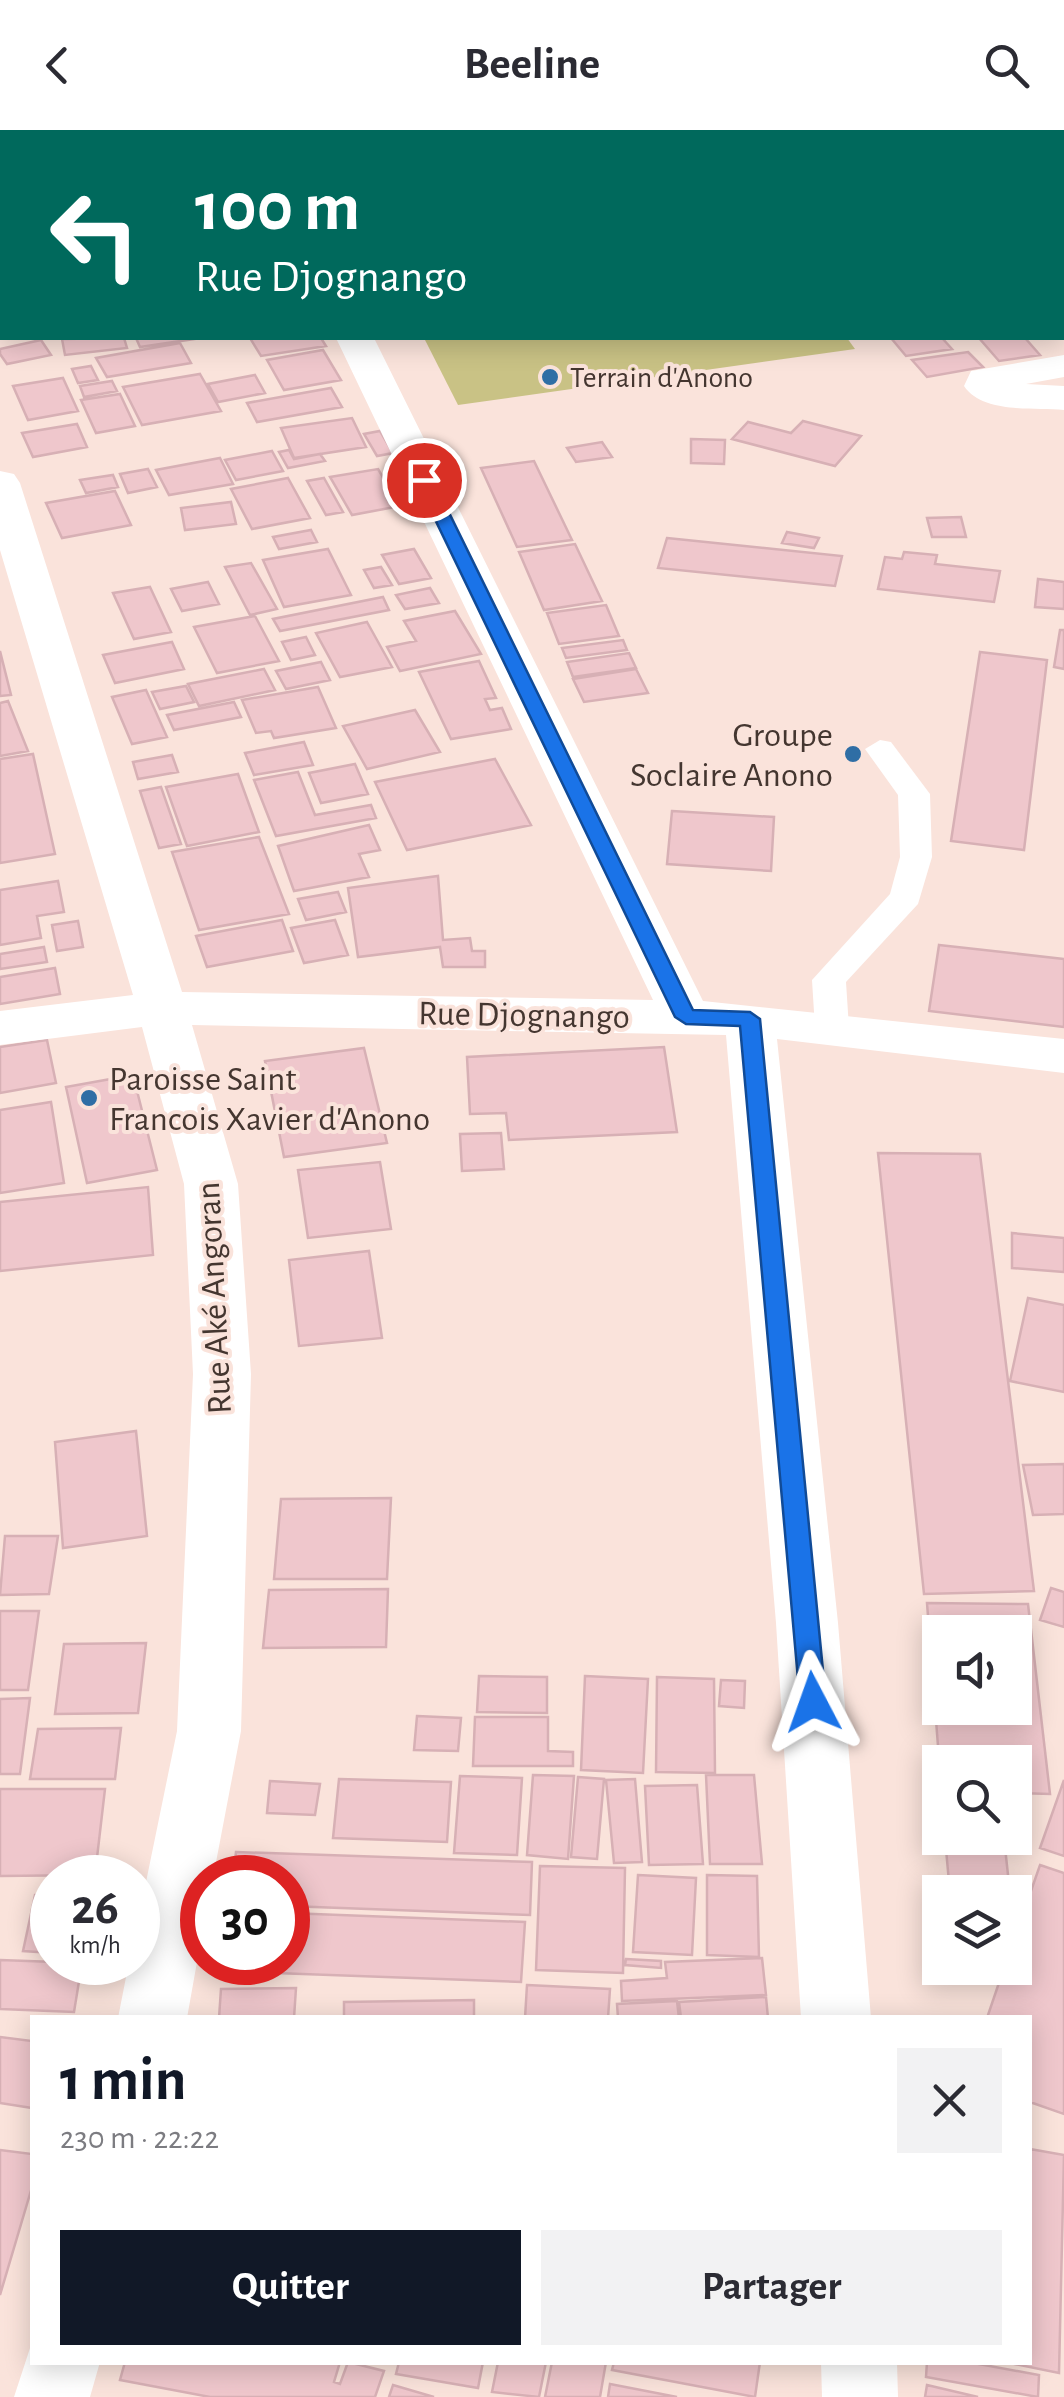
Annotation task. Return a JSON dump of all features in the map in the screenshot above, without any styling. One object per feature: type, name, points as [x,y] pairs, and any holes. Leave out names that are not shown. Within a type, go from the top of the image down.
[{"type":"street","points":[[356,340],[686,1017]]},
{"type":"street","points":[[1064,366],[996,374],[985,379],[983,386],[992,393],[1064,398]]},
{"type":"street","name":"Rue Aké Angoran","points":[[0,483],[162,1008],[211,1184],[222,1374],[209,1731],[153,2015]]},
{"type":"street","name":"Rue Djognango","points":[[0,1028],[162,1008],[686,1017],[750,1019],[1064,1056]]},
{"type":"street","points":[[750,1019],[807,1624],[836,2015]]},
{"type":"street","points":[[52,2397],[61,2365]]},
{"type":"street","points":[[859,2365],[860,2397]]},
{"type":"lane","points":[[832,1028],[829,980],[906,897],[916,857],[914,794],[880,749]]},
{"type":"shaded area","name":"Terrain d'Anono","points":[[425,340],[848,340],[855,349],[458,405]]},
{"type":"building","points":[[41,340],[51,355],[7,364],[0,354],[0,349]]},
{"type":"building","points":[[62,340],[125,340],[127,348],[65,355]]},
{"type":"building","points":[[137,340],[187,340],[140,347]]},
{"type":"building","points":[[251,340],[322,340],[326,346],[261,356]]},
{"type":"building","points":[[893,340],[944,340],[952,349],[906,356]]},
{"type":"building","points":[[981,340],[1027,340],[1040,355],[999,361]]},
{"type":"building","points":[[180,343],[191,363],[107,377],[96,358]]},
{"type":"building","points":[[323,350],[341,380],[284,390],[267,360]]},
{"type":"building","points":[[968,352],[983,367],[927,377],[912,360]]},
{"type":"building","points":[[91,366],[98,380],[78,383],[72,369]]},
{"type":"building","points":[[200,374],[221,411],[142,425],[123,387]]},
{"type":"building","points":[[255,375],[265,393],[218,402],[208,384]]},
{"type":"building","points":[[63,378],[78,411],[28,420],[13,386]]},
{"type":"building","points":[[112,381],[117,391],[84,397],[80,386]]},
{"type":"building","points":[[331,388],[342,407],[257,422],[247,403]]},
{"type":"building","points":[[120,394],[135,426],[96,433],[81,400]]},
{"type":"building","points":[[352,418],[366,447],[294,458],[281,428]]},
{"type":"building","points":[[803,421],[861,436],[835,466],[732,439],[748,422],[791,433]]},
{"type":"building","points":[[77,424],[87,447],[33,457],[22,433]]},
{"type":"building","points":[[380,431],[393,453],[377,456],[364,434]]},
{"type":"building","points":[[691,439],[725,440],[724,464],[691,463]]},
{"type":"building","points":[[602,442],[612,457],[576,462],[567,448]]},
{"type":"building","points":[[289,450],[294,459],[320,454],[325,461],[288,468],[279,452]]},
{"type":"building","points":[[272,451],[283,471],[236,480],[225,460]]},
{"type":"building","points":[[220,458],[233,484],[169,495],[156,470]]},
{"type":"building","points":[[534,461],[572,540],[517,547],[481,468]]},
{"type":"building","points":[[148,469],[157,487],[128,493],[120,474]]},
{"type":"building","points":[[378,469],[400,506],[352,515],[330,477]]},
{"type":"building","points":[[113,475],[118,487],[86,493],[80,480]]},
{"type":"building","points":[[288,478],[310,518],[252,529],[231,489]]},
{"type":"building","points":[[324,478],[343,512],[326,515],[307,481]]},
{"type":"building","points":[[115,491],[131,525],[62,538],[46,503]]},
{"type":"building","points":[[231,502],[236,524],[185,530],[181,508]]},
{"type":"building","points":[[961,517],[966,537],[932,537],[927,518]]},
{"type":"building","points":[[311,530],[317,542],[279,549],[273,537]]},
{"type":"building","points":[[787,532],[819,538],[814,548],[782,543]]},
{"type":"building","points":[[667,538],[842,556],[835,586],[658,568]]},
{"type":"building","points":[[575,544],[602,601],[544,610],[519,552]]},
{"type":"building","points":[[328,549],[351,595],[284,607],[263,560]]},
{"type":"building","points":[[414,549],[431,578],[399,584],[382,555]]},
{"type":"building","points":[[904,552],[937,555],[935,564],[1000,571],[994,602],[878,589],[885,557],[902,559]]},
{"type":"building","points":[[251,563],[277,609],[250,615],[225,567]]},
{"type":"building","points":[[381,567],[392,585],[374,588],[364,570]]},
{"type":"building","points":[[1038,579],[1064,582],[1064,609],[1035,607]]},
{"type":"building","points":[[208,582],[219,604],[182,611],[171,589]]},
{"type":"building","points":[[150,587],[171,632],[134,639],[113,593]]},
{"type":"building","points":[[430,588],[439,603],[405,609],[396,595]]},
{"type":"building","points":[[383,597],[389,610],[280,631],[273,619]]},
{"type":"building","points":[[606,605],[619,636],[559,644],[547,613]]},
{"type":"building","points":[[455,611],[481,654],[400,671],[387,647],[416,641],[404,621]]},
{"type":"building","points":[[255,616],[279,661],[217,673],[194,627]]},
{"type":"building","points":[[367,622],[392,667],[340,677],[316,633]]},
{"type":"building","points":[[1060,630],[1064,630],[1064,669],[1054,667]]},
{"type":"building","points":[[306,637],[315,655],[291,660],[282,642]]},
{"type":"building","points":[[623,640],[627,650],[566,658],[562,648]]},
{"type":"building","points":[[172,642],[184,669],[115,683],[103,655]]},
{"type":"building","points":[[0,651],[11,695],[0,696]]},
{"type":"building","points":[[980,652],[1047,660],[1024,850],[951,841]]},
{"type":"building","points":[[629,653],[636,668],[573,677],[567,662]]},
{"type":"building","points":[[479,661],[496,698],[485,699],[490,710],[502,708],[511,729],[451,739],[419,672]]},
{"type":"building","points":[[321,662],[330,680],[286,689],[276,671]]},
{"type":"building","points":[[264,669],[275,690],[199,706],[188,684]]},
{"type":"building","points":[[636,669],[648,693],[584,702],[573,679]]},
{"type":"building","points":[[186,686],[194,702],[160,709],[152,692]]},
{"type":"building","points":[[318,687],[336,728],[274,738],[271,731],[256,733],[242,700]]},
{"type":"building","points":[[146,690],[167,737],[132,744],[112,697]]},
{"type":"building","points":[[8,701],[28,751],[0,756],[0,703]]},
{"type":"building","points":[[234,702],[241,717],[174,730],[167,715]]},
{"type":"building","points":[[415,710],[440,752],[367,769],[343,726]]},
{"type":"building","points":[[304,742],[313,765],[254,775],[245,753]]},
{"type":"building","points":[[33,754],[55,854],[0,863],[0,759]]},
{"type":"building","points":[[172,755],[178,772],[138,779],[133,762]]},
{"type":"building","points":[[495,759],[531,825],[407,850],[375,782]]},
{"type":"building","points":[[355,764],[368,794],[321,803],[309,773]]},
{"type":"building","points":[[298,772],[315,815],[371,805],[376,818],[276,836],[254,780]]},
{"type":"building","points":[[238,774],[259,832],[187,846],[166,787]]},
{"type":"building","points":[[161,787],[181,844],[159,848],[140,791]]},
{"type":"building","points":[[672,811],[774,817],[771,871],[667,864]]},
{"type":"building","points":[[369,825],[380,850],[359,854],[369,877],[294,891],[278,846]]},
{"type":"building","points":[[259,837],[289,914],[199,930],[172,852]]},
{"type":"building","points":[[438,876],[443,940],[470,938],[472,951],[485,951],[485,967],[443,967],[440,947],[358,957],[348,888]]},
{"type":"building","points":[[58,881],[64,912],[37,916],[41,938],[0,945],[0,890]]},
{"type":"building","points":[[338,892],[346,912],[306,920],[298,899]]},
{"type":"building","points":[[282,920],[293,951],[207,967],[196,936]]},
{"type":"building","points":[[335,920],[348,955],[304,963],[291,928]]},
{"type":"building","points":[[78,921],[83,947],[57,951],[52,925]]},
{"type":"building","points":[[939,945],[1064,959],[1064,1027],[929,1011]]},
{"type":"building","points":[[44,947],[47,962],[0,969],[0,954]]},
{"type":"building","points":[[55,968],[60,994],[0,1004],[0,977]]},
{"type":"building","points":[[47,1040],[56,1083],[0,1093],[0,1047]]},
{"type":"building","points":[[664,1047],[677,1132],[509,1140],[506,1113],[470,1114],[467,1057]]},
{"type":"building","points":[[364,1048],[387,1143],[284,1157],[265,1061]]},
{"type":"building","points":[[133,1075],[157,1170],[87,1183],[66,1087]]},
{"type":"building","points":[[51,1102],[64,1183],[0,1193],[0,1110]]},
{"type":"building","points":[[501,1133],[504,1169],[462,1171],[460,1134]]},
{"type":"building","points":[[878,1153],[980,1154],[1034,1591],[924,1594]]},
{"type":"building","points":[[380,1162],[391,1229],[308,1238],[298,1170]]},
{"type":"building","points":[[148,1187],[153,1255],[0,1271],[0,1202]]},
{"type":"building","points":[[1012,1233],[1064,1238],[1064,1272],[1012,1268]]},
{"type":"building","points":[[369,1251],[382,1338],[299,1346],[289,1260]]},
{"type":"building","points":[[1028,1298],[1064,1305],[1064,1392],[1010,1381]]},
{"type":"building","points":[[136,1431],[147,1536],[63,1548],[55,1442]]},
{"type":"building","points":[[1064,1464],[1064,1514],[1033,1515],[1023,1465]]},
{"type":"building","points":[[391,1498],[387,1579],[274,1579],[281,1499]]},
{"type":"building","points":[[5,1536],[58,1536],[49,1594],[0,1595]]},
{"type":"building","points":[[1051,1588],[1064,1592],[1064,1627],[1040,1620]]},
{"type":"building","points":[[388,1589],[386,1647],[263,1648],[269,1590]]},
{"type":"building","points":[[927,1603],[1028,1604],[1029,1615],[928,1615]]},
{"type":"building","points":[[0,1611],[39,1611],[28,1690],[0,1690]]},
{"type":"building","points":[[1032,1639],[1050,1794],[1032,1793],[1032,1745],[938,1745],[936,1725],[1032,1725]]},
{"type":"building","points":[[146,1643],[138,1713],[55,1714],[64,1644]]},
{"type":"building","points":[[479,1676],[547,1677],[547,1713],[477,1712]]},
{"type":"building","points":[[585,1676],[648,1679],[643,1773],[581,1770]]},
{"type":"building","points":[[657,1677],[714,1679],[715,1773],[656,1772]]},
{"type":"building","points":[[721,1680],[745,1681],[744,1708],[719,1706]]},
{"type":"building","points":[[30,1698],[20,1774],[0,1774],[0,1699]]},
{"type":"building","points":[[417,1716],[461,1718],[458,1751],[414,1750]]},
{"type":"building","points":[[475,1717],[548,1717],[548,1751],[573,1752],[573,1766],[473,1766]]},
{"type":"building","points":[[121,1728],[115,1779],[30,1779],[38,1729]]},
{"type":"building","points":[[533,1775],[574,1776],[568,1859],[527,1855]]},
{"type":"building","points":[[706,1775],[754,1775],[762,1864],[710,1864]]},
{"type":"building","points":[[460,1776],[522,1778],[517,1855],[454,1853]]},
{"type":"building","points":[[578,1777],[604,1779],[597,1859],[571,1857]]},
{"type":"building","points":[[339,1779],[451,1782],[447,1842],[333,1838]]},
{"type":"building","points":[[635,1779],[642,1862],[614,1863],[606,1780]]},
{"type":"building","points":[[1064,1780],[1064,1856],[1040,1848]]},
{"type":"building","points":[[270,1781],[320,1784],[315,1815],[267,1813]]},
{"type":"building","points":[[697,1785],[703,1864],[649,1865],[645,1786]]},
{"type":"building","points":[[0,1789],[105,1789],[97,1855],[30,1855],[30,1876],[0,1876]]},
{"type":"building","points":[[236,1852],[532,1862],[530,1915],[310,1907],[310,1855],[236,1855]]},
{"type":"building","points":[[947,1855],[1006,1855],[1008,1875],[948,1875]]},
{"type":"building","points":[[1040,1865],[1064,1873],[1064,2114],[1032,2103],[1032,2015],[988,2015],[998,1985],[1032,1985],[1032,1888]]},
{"type":"building","points":[[540,1866],[625,1868],[623,1973],[536,1970]]},
{"type":"building","points":[[638,1875],[696,1878],[692,1955],[633,1952]]},
{"type":"building","points":[[707,1875],[757,1876],[759,1957],[707,1955]]},
{"type":"building","points":[[310,1914],[525,1922],[521,1982],[310,1974]]},
{"type":"building","points":[[30,1918],[30,1951],[23,1951]]},
{"type":"building","points":[[762,1958],[766,1995],[622,2001],[621,1981],[667,1978],[665,1962]]},
{"type":"building","points":[[626,1959],[661,1961],[661,1968],[625,1965]]},
{"type":"building","points":[[0,1960],[30,1961],[30,1985],[78,1985],[74,2012],[0,2009]]},
{"type":"building","points":[[527,1985],[610,1989],[608,2015],[525,2015]]},
{"type":"building","points":[[296,1988],[294,2015],[219,2015],[221,1989]]},
{"type":"building","points":[[766,1997],[768,2015],[681,2015],[679,2002]]},
{"type":"building","points":[[474,2000],[474,2015],[344,2015],[344,2002]]},
{"type":"building","points":[[677,2001],[679,2015],[618,2015],[617,2004]]},
{"type":"building","points":[[0,2037],[30,2041],[30,2108],[0,2103]]},
{"type":"building","points":[[1032,2149],[1064,2155],[1059,2373],[1020,2365],[1032,2365]]},
{"type":"building","points":[[0,2150],[30,2154],[30,2194],[0,2295]]},
{"type":"building","points":[[124,2365],[339,2365],[334,2382],[340,2384],[347,2365],[384,2371],[375,2397],[210,2397],[120,2380]]},
{"type":"building","points":[[398,2365],[482,2365],[478,2388],[396,2374]]},
{"type":"building","points":[[497,2365],[545,2365],[539,2397],[492,2392]]},
{"type":"building","points":[[551,2365],[605,2365],[600,2397],[545,2397]]},
{"type":"building","points":[[613,2365],[760,2365],[755,2397],[612,2370]]},
{"type":"building","points":[[927,2365],[984,2365],[1039,2375],[1038,2397],[926,2377]]},
{"type":"building","points":[[610,2384],[677,2397],[608,2397]]},
{"type":"building","points":[[393,2385],[434,2397],[389,2397]]},
{"type":"building","points":[[927,2385],[978,2397],[925,2397]]},
{"type":"place","name":"Terrain d'Anono","points":[[550,377]]},
{"type":"place","name":"Groupe Soclaire Anono","points":[[853,754]]},
{"type":"place","name":"Paroisse Saint Francois Xavier d'Anono","points":[[89,1098]]},
{"type":"route","points":[[424,480],[686,1017],[750,1019],[813,1702]]}]
